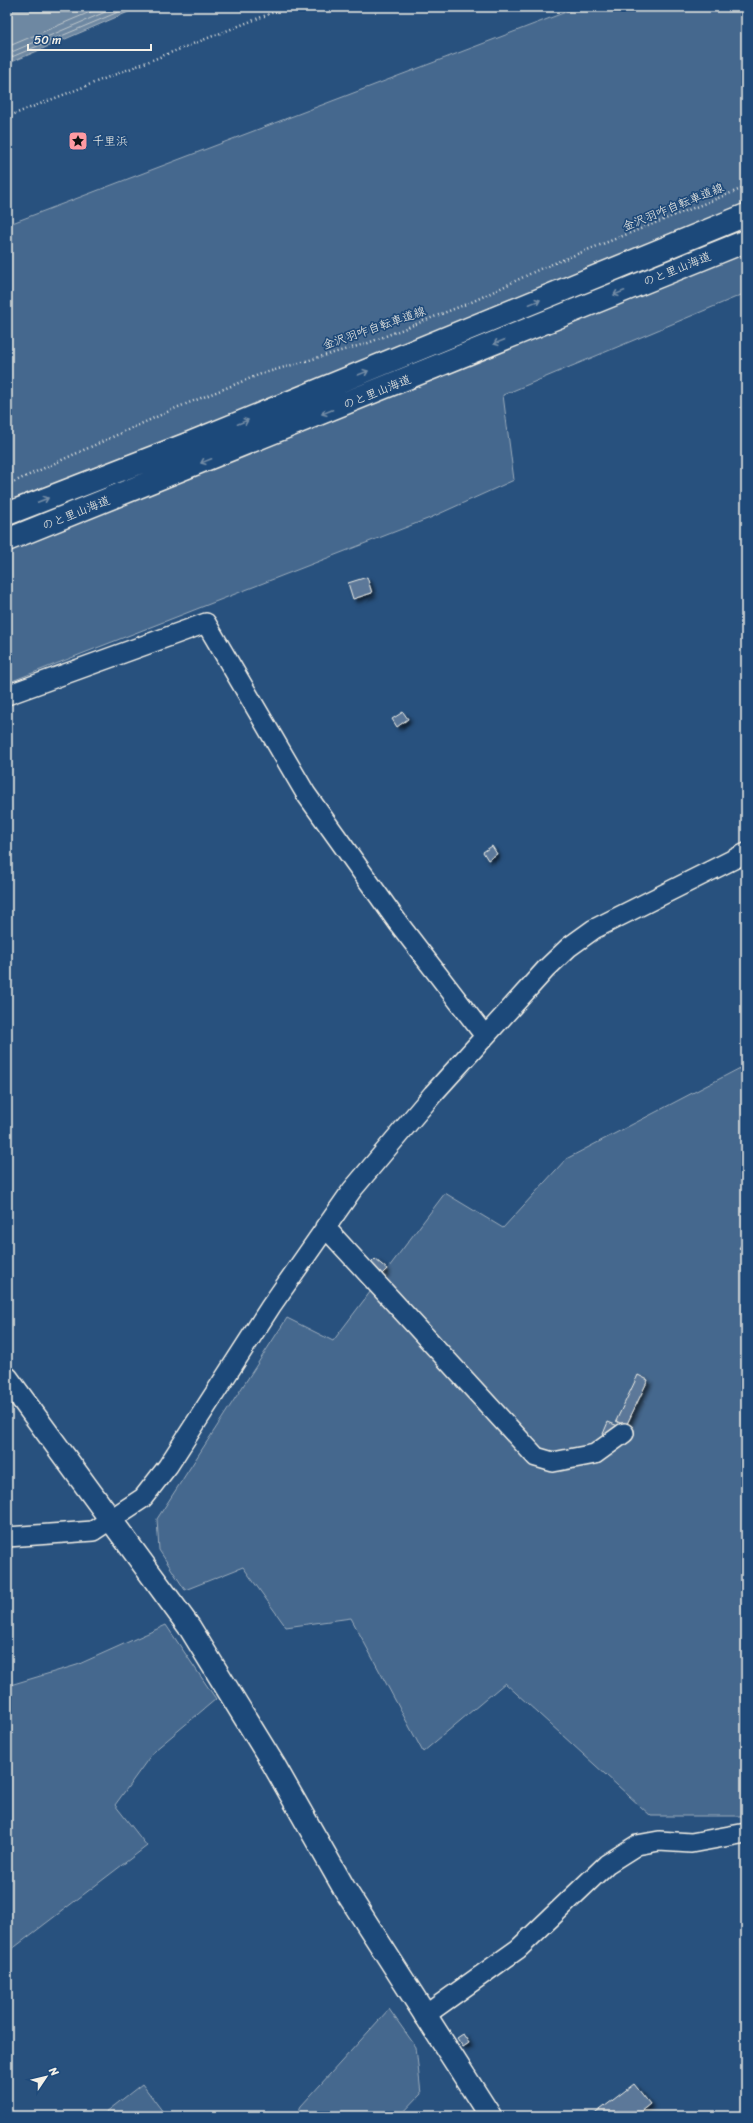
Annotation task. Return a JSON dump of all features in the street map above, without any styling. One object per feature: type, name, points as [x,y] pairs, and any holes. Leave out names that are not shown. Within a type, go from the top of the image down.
[{"type":"main road","name":"のと里山海道","points":[[7,514],[190,443],[746,215]]},
{"type":"main road","name":"のと里山海道","points":[[7,540],[746,241]]},
{"type":"main road","points":[[7,1378],[112,1519],[190,1628],[274,1765],[344,1888],[424,2016],[490,2116]]},
{"type":"street","points":[[7,695],[206,623],[306,794],[398,924],[485,1036]]},
{"type":"street","points":[[7,1537],[93,1531],[143,1498],[168,1466],[270,1306],[352,1190],[433,1094],[546,969],[569,947],[594,929],[640,904],[710,872],[746,853]]},
{"type":"street","points":[[325,1227],[536,1457],[553,1462],[595,1454],[624,1433]]},
{"type":"street","points":[[424,2016],[518,1949],[606,1864],[638,1845],[659,1841],[691,1843],[746,1833]]},
{"type":"path","points":[[7,117],[287,7]]},
{"type":"path","name":"金沢羽咋自転車道線","points":[[7,485],[176,408],[262,374],[368,343],[474,301],[542,268],[746,187]]},
{"type":"shaded area","points":[[579,7],[746,7],[746,293],[503,395],[514,480],[430,518],[7,683],[7,225]]},
{"type":"shaded area","points":[[746,1065],[746,1816],[651,1816],[505,1683],[423,1752],[351,1618],[286,1627],[243,1567],[185,1590],[159,1550],[157,1519],[287,1318],[333,1341],[445,1193],[503,1228],[566,1159]]},
{"type":"shaded area","points":[[166,1625],[216,1699],[154,1751],[115,1805],[147,1846],[7,1953],[7,1686],[77,1665]]},
{"type":"shaded area","points":[[389,2009],[416,2047],[421,2094],[400,2116],[296,2116],[301,2106]]},
{"type":"shaded area","points":[[142,2084],[166,2116],[101,2116]]},
{"type":"water","points":[[7,7],[140,7],[7,64]]},
{"type":"building","points":[[367,577],[372,593],[353,599],[348,583]]},
{"type":"building","points":[[403,712],[408,719],[397,727],[392,719]]},
{"type":"building","points":[[492,846],[497,854],[488,860],[483,852]]},
{"type":"building","points":[[746,1239],[746,1254],[739,1248]]},
{"type":"building","points":[[375,1259],[387,1269],[381,1275],[369,1265]]},
{"type":"building","points":[[638,1375],[648,1380],[626,1426],[616,1421]]},
{"type":"building","points":[[608,1422],[618,1426],[613,1438],[603,1434]]},
{"type":"building","points":[[463,2034],[469,2043],[463,2047],[457,2038]]},
{"type":"building","points":[[634,2084],[650,2104],[635,2116],[592,2116]]},
{"type":"place","name":"千里浜","points":[[78,141]]}]
